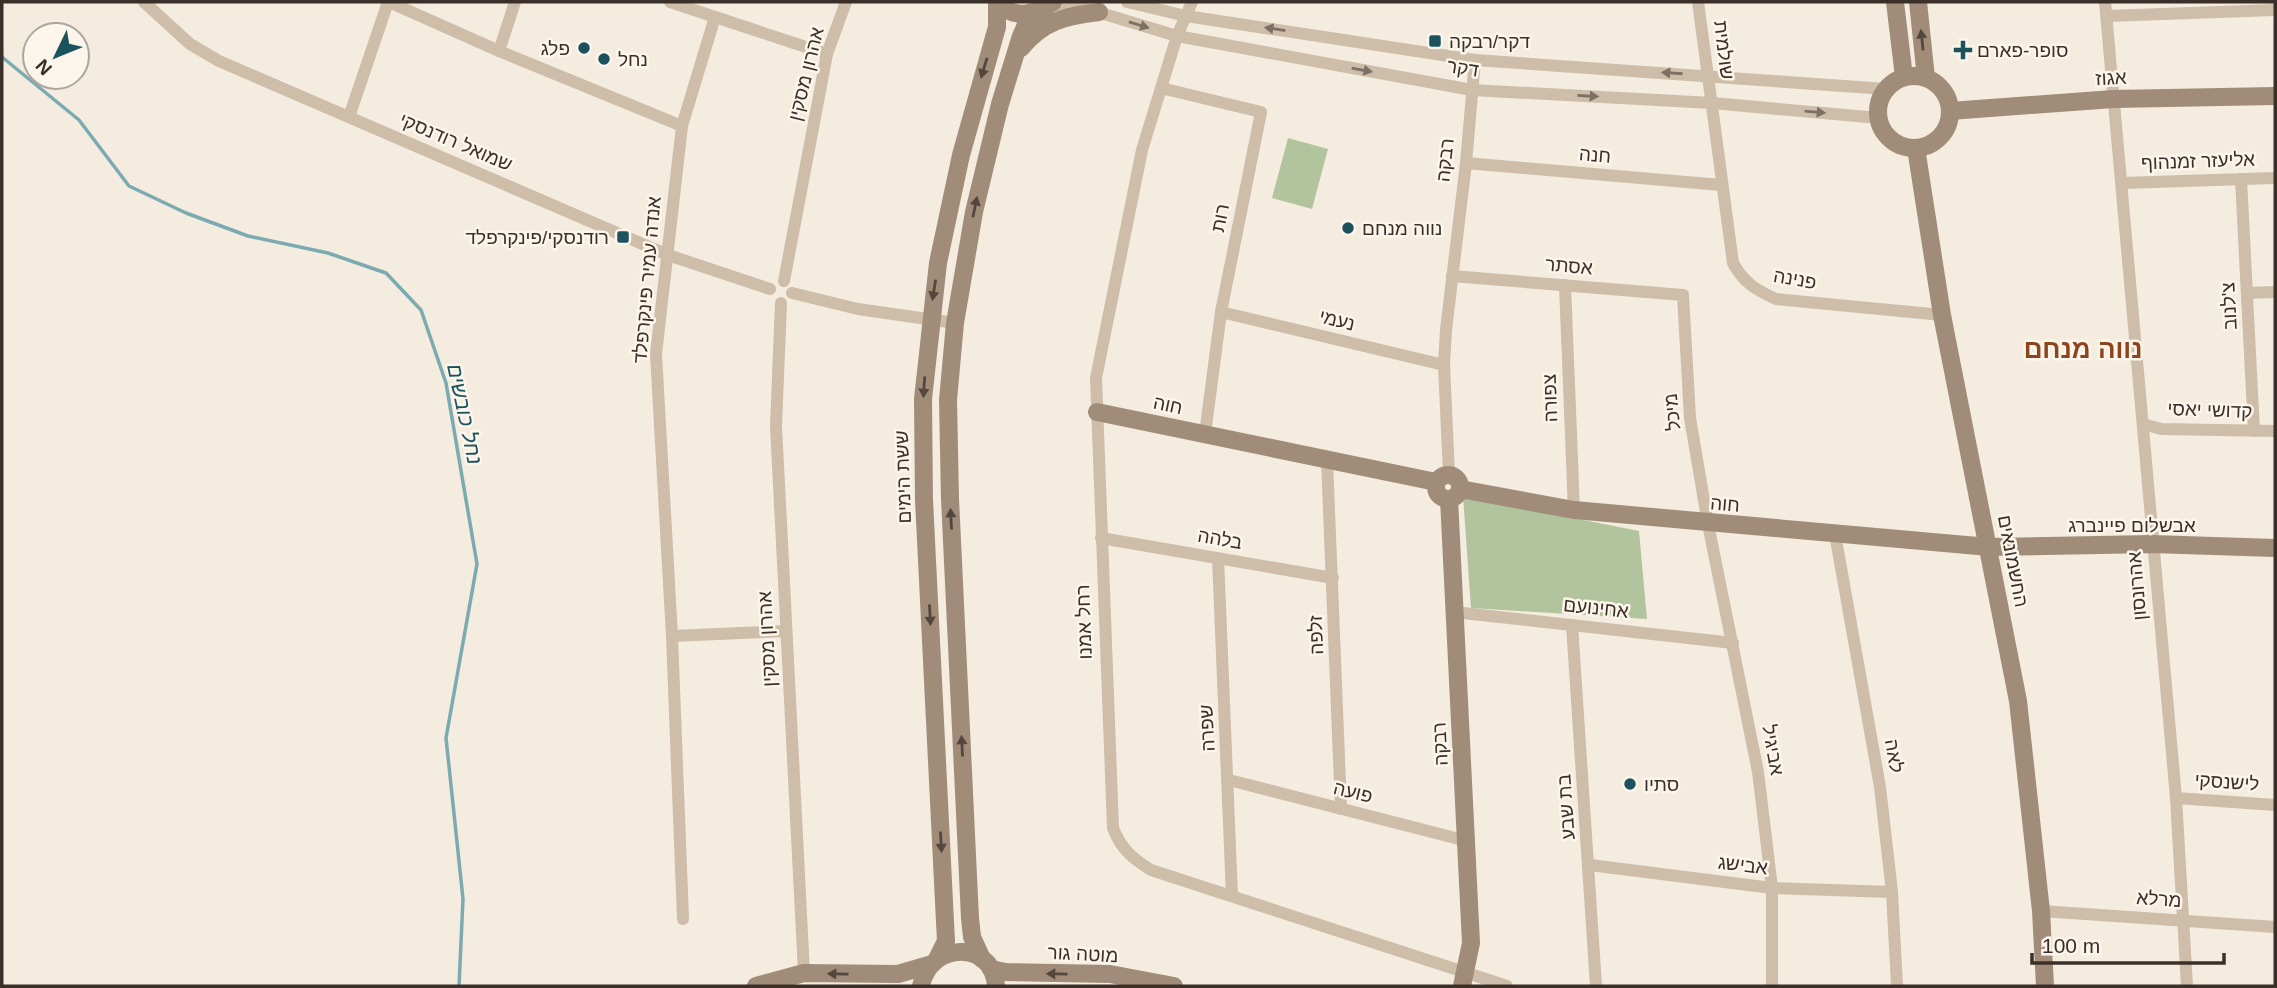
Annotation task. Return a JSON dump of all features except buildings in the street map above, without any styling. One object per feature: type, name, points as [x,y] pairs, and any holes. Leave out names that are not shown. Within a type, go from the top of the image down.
[{"type":"street","name":"שמואל רודנסקי","points":[[144,2],[190,44],[219,61],[668,255],[770,289]]},
{"type":"street","points":[[349,117],[388,2],[682,126]]},
{"type":"street","points":[[499,51],[515,2]]},
{"type":"street","points":[[670,2],[827,54]]},
{"type":"street","name":"אהרון מסקין","points":[[784,281],[827,54],[846,2]]},
{"type":"street","points":[[998,2],[1010,12],[1019,14],[1047,6]]},
{"type":"street","name":"ששת הימים","points":[[921,986],[946,941],[923,427],[930,320],[961,155],[997,27],[998,2]]},
{"type":"street","name":"דקר","points":[[1127,2],[1186,16],[1475,60],[1886,89]]},
{"type":"street","name":"רחל אמנו","points":[[1192,2],[1177,36],[1142,150],[1096,378],[1110,807],[1116,835],[1131,857],[1151,870],[1232,896],[1464,980]]},
{"type":"street","name":"שולמית","points":[[1698,2],[1712,103]]},
{"type":"street","points":[[1895,2],[1904,77]]},
{"type":"street","points":[[1918,2],[1926,78]]},
{"type":"street","name":"אהרונסון","points":[[2105,2],[2176,798],[2187,986]]},
{"type":"street","name":"דקר","points":[[1047,6],[1074,5],[1177,36],[1472,90],[1712,103],[1879,118]]},
{"type":"street","points":[[990,971],[972,937],[970,918],[950,499],[948,400],[955,323],[986,161],[1014,57],[1028,20],[1047,6]]},
{"type":"street","points":[[2107,16],[2225,6],[2275,10]]},
{"type":"street","points":[[1014,57],[1042,26],[1072,15],[1099,12]]},
{"type":"street","name":"אנדה עמיר פינקרפלד","points":[[682,919],[672,636],[656,354],[682,126],[715,17]]},
{"type":"street","name":"רבקה","points":[[1442,478],[1444,365],[1475,60]]},
{"type":"street","points":[[1904,77],[1926,78],[1943,91],[1950,111],[1940,136],[1916,148],[1906,147],[1888,136],[1879,118],[1878,108],[1886,89],[1904,77]]},
{"type":"street","name":"רות","points":[[1161,88],[1261,112],[1221,312],[1205,435]]},
{"type":"street","name":"אגוז","points":[[1950,111],[2113,99],[2275,96]]},
{"type":"street","name":"פנינה","points":[[1712,103],[1733,263],[1741,278],[1754,289],[1776,299],[1942,315]]},
{"type":"street","name":"החשמונאים","points":[[1916,148],[1942,315],[2018,701],[2041,911],[2045,986]]},
{"type":"street","name":"חנה","points":[[1466,163],[1721,185]]},
{"type":"street","name":"אליעזר זמנהוף","points":[[2123,183],[2275,178]]},
{"type":"street","name":"צ'לנוב","points":[[2241,179],[2255,431]]},
{"type":"street","name":"אסתר","points":[[1452,275],[1683,295]]},
{"type":"street","points":[[777,281],[784,281],[789,284],[792,293],[787,301],[781,303],[772,298],[770,289],[777,281]]},
{"type":"street","name":"צפורה","points":[[1565,285],[1574,510]]},
{"type":"street","points":[[2247,293],[2275,292]]},
{"type":"street","points":[[792,293],[858,309],[955,323]]},
{"type":"street","name":"מיכל","points":[[1683,295],[1690,418],[1708,524]]},
{"type":"street","name":"אהרון מסקין","points":[[781,303],[776,426],[804,973]]},
{"type":"street","name":"נעמי","points":[[1221,312],[1444,365]]},
{"type":"street","name":"חוה","points":[[1097,412],[1327,460],[1442,478]]},
{"type":"street","name":"קדושי יאסי","points":[[2143,424],[2161,429],[2275,431]]},
{"type":"street","name":"זלפה","points":[[1327,460],[1341,809]]},
{"type":"street","points":[[1442,478],[1436,492],[1454,494]]},
{"type":"street","name":"רבקה","points":[[1454,494],[1454,612],[1471,943],[1464,980]]},
{"type":"street","name":"חוה","points":[[1454,494],[1708,524],[1989,547]]},
{"type":"street","name":"אביגיל","points":[[1708,524],[1758,772],[1772,888],[1772,986]]},
{"type":"street","name":"לאה","points":[[1835,534],[1880,787],[1892,892],[1897,986]]},
{"type":"street","name":"בלהה","points":[[1101,538],[1333,578]]},
{"type":"street","name":"אבשלום פיינברג","points":[[1989,547],[2152,544],[2275,548]]},
{"type":"street","name":"שפרה","points":[[1218,558],[1232,896]]},
{"type":"street","name":"אחינועם","points":[[1454,612],[1733,642]]},
{"type":"street","name":"בת שבע","points":[[1572,625],[1596,986]]},
{"type":"street","points":[[672,636],[786,631]]},
{"type":"street","name":"פועה","points":[[1229,780],[1466,841]]},
{"type":"street","name":"לישנסקי","points":[[2176,798],[2275,805]]},
{"type":"street","name":"אבישג","points":[[1590,865],[1772,888],[1892,892]]},
{"type":"street","name":"מרלא","points":[[2041,911],[2275,927]]},
{"type":"street","name":"מוטה גור","points":[[934,961],[960,951],[990,971],[1110,974],[1174,986]]},
{"type":"street","points":[[756,986],[804,973],[898,974],[934,961]]},
{"type":"street","points":[[1464,980],[1507,986]]},
{"type":"green space","points":[[1288,138],[1328,149],[1312,209],[1272,198]]},
{"type":"green space","points":[[1463,496],[1639,531],[1647,619],[1471,608]]},
{"type":"waterway","name":"נחל כובשים","points":[[2,57],[79,120],[129,186],[186,213],[248,236],[328,253],[386,273],[421,310],[446,383],[477,564],[446,738],[463,899],[459,986]]},
{"type":"place","name":"דקר/רבקה","points":[[1435,41]]},
{"type":"place","name":"פלג","points":[[584,48]]},
{"type":"place","name":"סופר-פארם","points":[[1963,50]]},
{"type":"place","name":"נחל","points":[[604,59]]},
{"type":"place","name":"נווה מנחם","points":[[1348,228]]},
{"type":"place","name":"רודנסקי/פינקרפלד","points":[[623,237]]},
{"type":"place","name":"סתיו","points":[[1630,784]]},
{"type":"district","name":"נווה מנחם","points":[[2083,349]]}]
